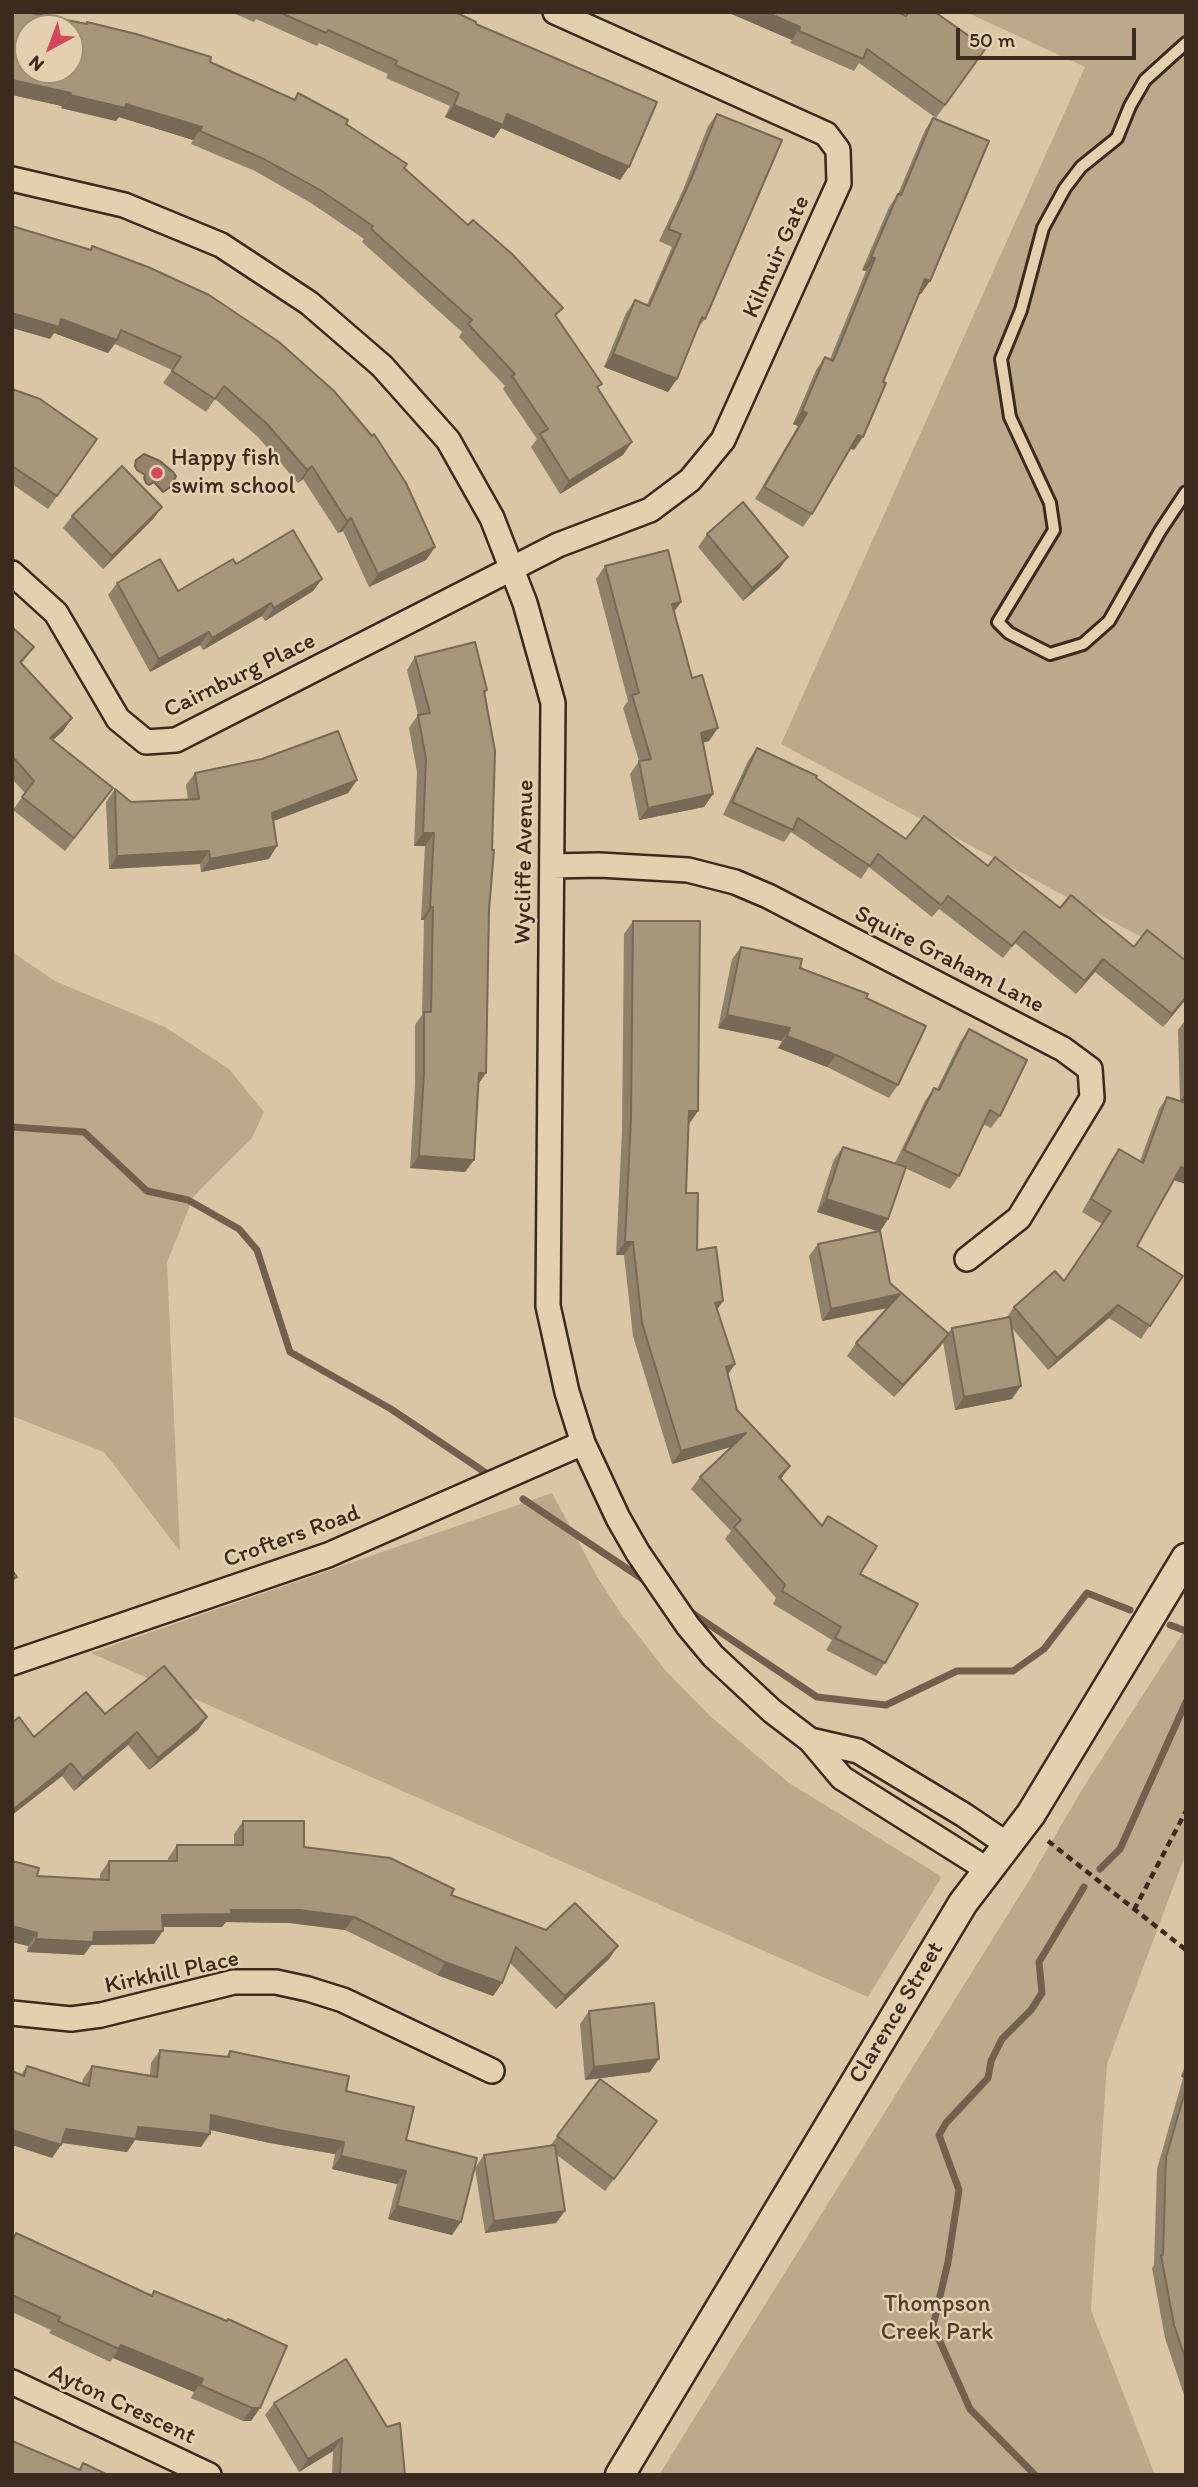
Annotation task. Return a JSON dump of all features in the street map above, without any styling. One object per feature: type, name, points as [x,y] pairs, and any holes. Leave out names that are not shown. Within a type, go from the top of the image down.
[{"type":"street","name":"Kilmuir Gate","points":[[512,570],[558,545],[650,510],[690,480],[723,440],[838,183],[838,150],[826,134],[555,12]]},
{"type":"street","name":"Wycliffe Avenue","points":[[12,179],[124,205],[221,245],[309,303],[382,366],[448,440],[492,518],[525,603],[553,704],[548,1306],[567,1392],[583,1443],[631,1541],[688,1626],[742,1685],[810,1740],[842,1778],[988,1870]]},
{"type":"street","name":"Cairnburg Place","points":[[12,573],[56,613],[118,719],[146,742],[176,740],[512,570]]},
{"type":"street","name":"Squire Graham Lane","points":[[552,866],[599,865],[688,870],[735,882],[768,896],[1051,1043],[1090,1069],[1092,1098],[1019,1218],[967,1259]]},
{"type":"street","name":"Crofters Road","points":[[12,1663],[328,1555],[583,1443]]},
{"type":"street","name":"Clarence Street","points":[[620,2475],[963,1903],[1031,1814],[1186,1558]]},
{"type":"street","name":"Wycliffe Avenue","points":[[810,1740],[858,1751],[964,1815],[1007,1845]]},
{"type":"street","name":"Kirkhill Place","points":[[12,2013],[71,2019],[101,2015],[234,1982],[276,1982],[343,2000],[492,2071]]},
{"type":"street","name":"Ayton Crescent","points":[[12,2382],[209,2475]]},
{"type":"lane","points":[[1186,43],[1145,80],[1130,106],[1117,138],[1081,167],[1065,188],[1043,228],[1021,310],[1001,359],[1010,417],[1050,503],[1054,530],[998,622],[1009,633],[1050,654],[1083,644],[1109,621],[1160,531],[1186,492]]},
{"type":"path","points":[[1134,1910],[1186,1811]]},
{"type":"path","points":[[1048,1841],[1186,1950]]},
{"type":"green space","points":[[966,12],[1186,12],[1186,961],[781,744],[1085,67]]},
{"type":"green space","points":[[12,952],[55,981],[165,1027],[229,1069],[264,1112],[252,1138],[194,1196],[167,1262],[180,1551],[104,1452],[12,1416]]},
{"type":"green space","points":[[552,1493],[599,1580],[622,1615],[666,1671],[710,1716],[789,1783],[941,1878],[868,1997],[91,1653]]},
{"type":"green space","name":"Thompson Creek Park","points":[[1186,1628],[1186,1853],[1107,2064],[1091,2310],[1155,2475],[659,2475],[1028,1882],[1083,1788]]},
{"type":"shaded area","name":"Happy fish swim school","points":[[144,454],[160,461],[173,472],[176,476],[172,486],[163,492],[154,482],[149,485],[146,483],[145,475],[135,466],[136,460]]},
{"type":"building","points":[[12,12],[36,14],[14,14],[14,80]]},
{"type":"building","points":[[279,12],[455,12],[476,24],[657,102],[629,167],[507,114],[503,125],[454,105],[459,93],[395,65],[397,61],[328,30],[326,33]]},
{"type":"building","points":[[766,12],[898,12],[906,16],[909,12],[935,12],[986,48],[945,105],[867,49],[863,59],[799,31],[800,27]]},
{"type":"building","points":[[87,22],[211,57],[210,62],[295,100],[298,93],[348,120],[346,124],[407,164],[404,168],[468,225],[473,220],[512,254],[563,308],[555,315],[602,384],[597,387],[632,442],[569,481],[540,434],[548,429],[512,376],[515,374],[468,324],[472,320],[371,229],[373,226],[320,190],[264,159],[200,131],[202,127],[126,104],[125,108],[70,95],[71,93],[30,84],[84,84],[84,23]]},
{"type":"building","points":[[717,114],[782,140],[677,379],[613,354],[635,300],[649,306],[681,234],[668,229]]},
{"type":"building","points":[[933,118],[989,141],[930,281],[925,279],[863,437],[858,435],[812,514],[764,487],[807,413],[802,411],[825,357],[833,361],[875,258],[871,257],[898,194],[901,195]]},
{"type":"building","points":[[12,226],[91,250],[92,246],[148,267],[209,295],[279,342],[334,391],[372,436],[374,434],[406,483],[435,547],[378,574],[351,518],[347,521],[312,466],[307,470],[267,424],[224,386],[215,399],[172,371],[181,357],[121,330],[117,340],[61,319],[59,327],[12,313]]},
{"type":"building","points":[[12,389],[40,399],[97,439],[57,496],[12,466]]},
{"type":"building","points":[[122,466],[162,507],[112,556],[72,516]]},
{"type":"building","points":[[743,502],[788,557],[752,588],[707,534]]},
{"type":"building","points":[[293,530],[322,579],[274,608],[271,603],[212,638],[209,632],[159,659],[117,583],[160,559],[178,591],[233,559],[236,564]]},
{"type":"building","points":[[668,550],[681,602],[672,604],[692,678],[702,675],[718,728],[701,733],[713,794],[648,808],[639,761],[651,759],[632,695],[639,693],[605,566]]},
{"type":"building","points":[[12,627],[34,647],[20,662],[72,718],[50,738],[113,788],[74,838],[22,797],[34,781],[12,756]]},
{"type":"building","points":[[475,642],[487,690],[484,691],[495,751],[486,1073],[479,1073],[474,1160],[419,1156],[424,1012],[431,1012],[433,907],[430,907],[434,833],[423,833],[426,759],[418,715],[430,713],[415,657]]},
{"type":"building","points":[[338,731],[357,780],[272,813],[277,846],[210,859],[209,851],[117,856],[115,789],[131,802],[199,799],[195,773],[262,759]]},
{"type":"building","points":[[757,748],[817,776],[816,778],[906,839],[924,816],[988,866],[995,857],[1060,908],[1071,895],[1134,947],[1147,930],[1186,961],[1186,997],[1172,1014],[1103,959],[1085,981],[1024,931],[1012,946],[948,896],[941,905],[878,854],[870,866],[798,818],[793,830],[732,802]]},
{"type":"building","points":[[633,921],[700,921],[698,1111],[689,1111],[686,1193],[698,1193],[697,1250],[716,1247],[723,1301],[715,1303],[735,1364],[726,1367],[737,1410],[790,1466],[779,1477],[822,1526],[828,1516],[877,1546],[860,1574],[918,1604],[885,1663],[835,1638],[841,1627],[782,1591],[785,1585],[734,1527],[741,1520],[700,1477],[746,1433],[681,1451],[642,1323],[633,1242],[625,1242],[631,1118]]},
{"type":"building","points":[[741,947],[802,959],[800,968],[868,994],[866,998],[926,1026],[898,1085],[836,1055],[787,1036],[790,1028],[727,1015]]},
{"type":"building","points":[[969,1029],[1027,1060],[1000,1116],[990,1110],[959,1176],[904,1150],[934,1088],[939,1090]]},
{"type":"building","points":[[1167,1097],[1186,1103],[1186,1168],[1181,1167],[1137,1246],[1183,1276],[1150,1326],[1118,1305],[1057,1358],[1014,1307],[1055,1271],[1064,1281],[1111,1211],[1091,1199],[1119,1149],[1143,1163]]},
{"type":"building","points":[[843,1147],[906,1167],[888,1219],[826,1199]]},
{"type":"building","points":[[880,1231],[890,1283],[949,1334],[903,1385],[856,1343],[900,1294],[831,1309],[818,1244]]},
{"type":"building","points":[[1010,1317],[1021,1386],[964,1397],[952,1328]]},
{"type":"building","points":[[164,1666],[207,1717],[158,1758],[137,1732],[83,1778],[71,1763],[15,1808],[12,1805],[12,1723],[19,1717],[34,1737],[86,1692],[105,1714]]},
{"type":"building","points":[[243,1821],[304,1821],[304,1847],[390,1858],[454,1889],[451,1895],[546,1930],[575,1903],[618,1946],[565,1996],[516,1947],[502,1983],[445,1962],[354,1917],[299,1910],[231,1910],[231,1914],[162,1915],[163,1931],[94,1932],[93,1942],[36,1939],[37,1933],[12,1926],[12,1861],[39,1868],[37,1876],[109,1880],[109,1861],[177,1861],[177,1845],[243,1845]]},
{"type":"building","points":[[654,2003],[659,2059],[594,2067],[589,2011]]},
{"type":"building","points":[[160,2050],[229,2057],[230,2051],[349,2076],[346,2091],[414,2107],[406,2140],[477,2158],[461,2222],[397,2206],[406,2171],[341,2156],[344,2142],[211,2115],[210,2134],[138,2127],[136,2139],[66,2129],[61,2145],[12,2130],[12,2071],[24,2076],[27,2066],[89,2086],[92,2066],[157,2077]]},
{"type":"building","points":[[600,2079],[657,2121],[614,2179],[557,2136]]},
{"type":"building","points":[[1186,2088],[1186,2361],[1174,2325],[1161,2255],[1166,2157]]},
{"type":"building","points":[[555,2145],[565,2211],[494,2221],[484,2155]]},
{"type":"building","points":[[16,2233],[152,2296],[154,2291],[227,2321],[228,2319],[287,2346],[260,2408],[252,2408],[200,2385],[203,2379],[121,2345],[119,2349],[58,2321],[60,2317],[12,2295],[12,2243]]},
{"type":"building","points":[[346,2359],[387,2427],[400,2423],[405,2475],[340,2475],[342,2438],[308,2459],[274,2403]]},
{"type":"building","points":[[12,2441],[80,2470],[83,2463],[108,2475],[12,2475]]},
{"type":"waterway","points":[[12,1127],[84,1132],[147,1191],[188,1200],[239,1229],[257,1250],[290,1352],[391,1409],[486,1473]]},
{"type":"waterway","points":[[523,1499],[650,1584]]},
{"type":"waterway","points":[[686,1609],[817,1697],[886,1705],[957,1671],[1013,1671],[1044,1649],[1087,1593],[1130,1610]]},
{"type":"waterway","points":[[1170,1625],[1186,1631]]},
{"type":"waterway","points":[[1100,1869],[1120,1849],[1186,1702]]},
{"type":"waterway","points":[[1035,2475],[970,2409],[933,2326],[948,2262],[959,2190],[939,2135],[946,2123],[988,2078],[991,2061],[1002,2039],[1031,2010],[1042,1993],[1039,1962],[1084,1887]]},
{"type":"place","name":"Happy fish swim school","points":[[157,473]]}]
